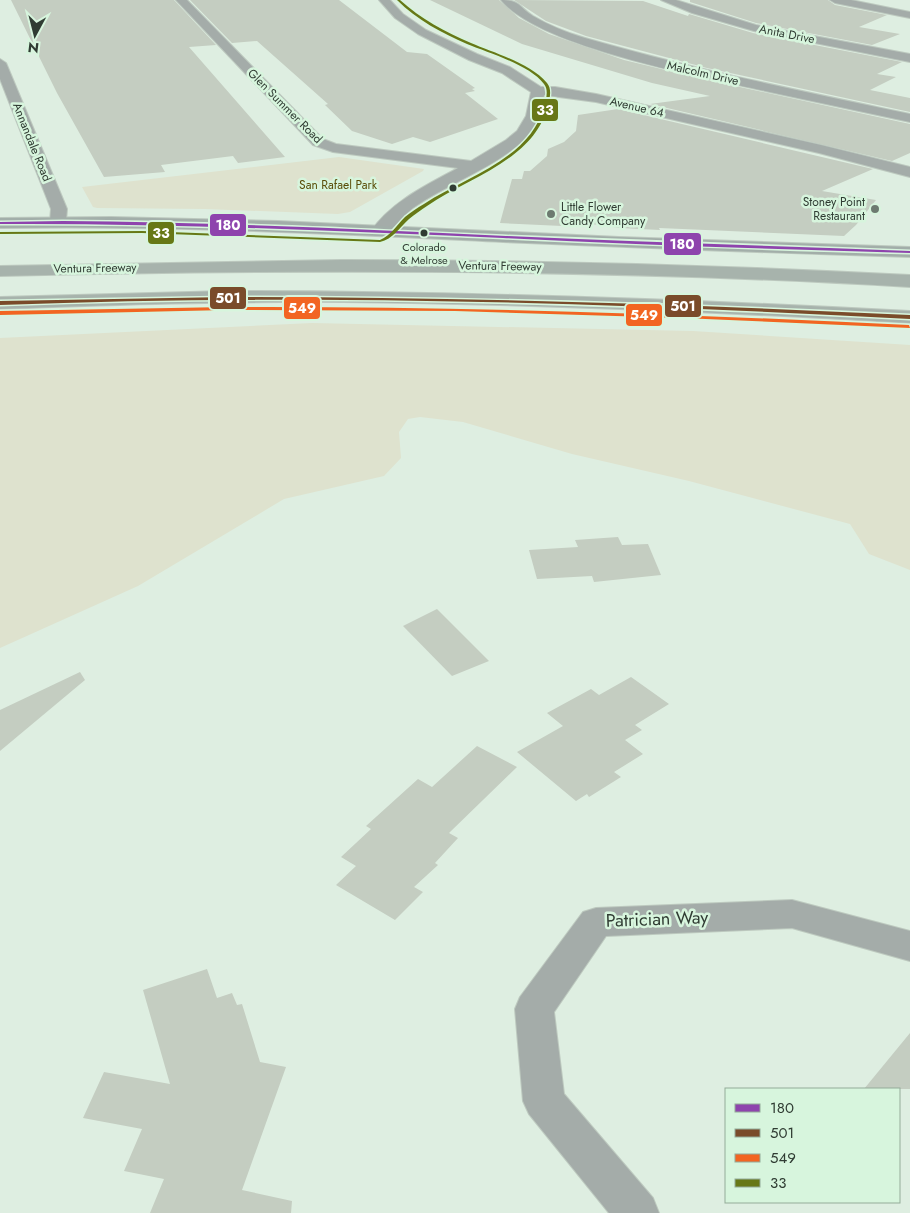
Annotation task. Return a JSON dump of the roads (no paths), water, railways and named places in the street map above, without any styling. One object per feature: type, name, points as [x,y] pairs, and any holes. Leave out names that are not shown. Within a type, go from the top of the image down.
[{"type":"highway","name":"Ventura Freeway","points":[[0,271],[343,264],[618,267],[910,281]]},
{"type":"highway","points":[[0,281],[205,276],[458,275],[696,281],[910,291]]},
{"type":"highway","points":[[842,277],[910,276]]},
{"type":"highway","points":[[0,291],[282,285],[471,287],[664,292],[910,304]]},
{"type":"highway","name":"Ventura Freeway","points":[[0,303],[126,297],[380,296],[706,305],[910,317]]},
{"type":"main road","points":[[0,223],[58,221],[187,222],[588,241],[910,252]]},
{"type":"street","name":"Glen Summer Road","points":[[181,0],[318,142],[333,148],[475,166]]},
{"type":"street","points":[[380,231],[396,213],[475,166],[524,132],[532,119],[537,104],[538,91],[506,70],[473,58],[422,32],[399,16],[384,0]]},
{"type":"street","name":"Malcolm Drive","points":[[506,0],[528,18],[568,36],[631,55],[719,77],[910,118]]},
{"type":"street","name":"Anita Drive","points":[[666,0],[754,28],[910,58]]},
{"type":"street","points":[[835,0],[910,15]]},
{"type":"street","name":"Annandale Road","points":[[0,63],[59,209],[58,221]]},
{"type":"street","name":"Avenue 64","points":[[538,91],[555,91],[596,98],[803,145],[910,172]]},
{"type":"street","name":"Patrician Way","points":[[638,1213],[544,1101],[534,1009],[596,922],[792,914],[910,946]]},
{"type":"place","name":"Stoney Point Restaurant","points":[[875,209]]},
{"type":"place","name":"Little Flower Candy Company","points":[[551,214]]},
{"type":"place","name":"Colorado & Melrose","points":[[424,233]]},
{"type":"park label","name":"San Rafael Park","points":[[338,185]]}]
